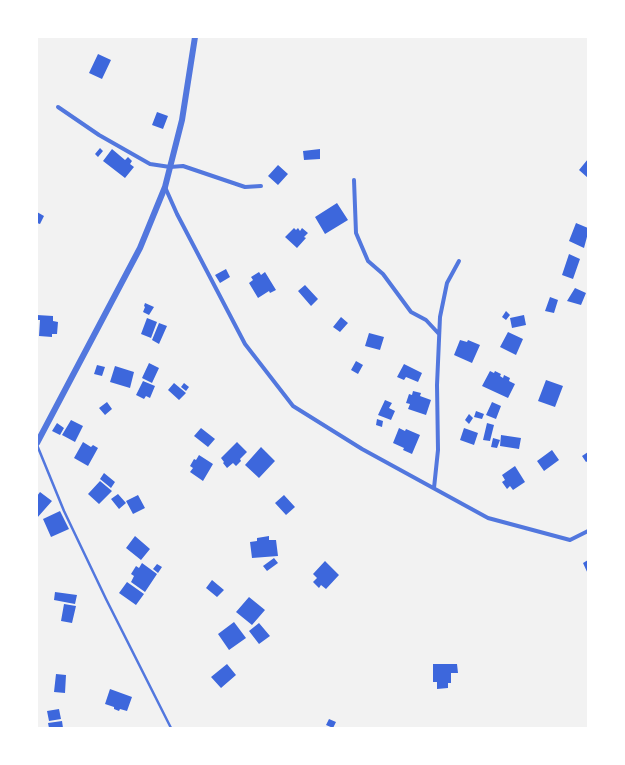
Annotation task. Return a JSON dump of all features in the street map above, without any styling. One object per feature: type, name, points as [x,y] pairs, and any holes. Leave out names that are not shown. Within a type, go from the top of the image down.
[{"type":"street","points":[[37,444],[140,248],[165,187],[182,120],[195,37]]},
{"type":"street","points":[[58,107],[99,136],[150,164],[170,167],[183,166],[245,187],[261,186]]},
{"type":"street","points":[[354,180],[356,233],[368,260],[383,274],[411,312],[426,320],[439,334]]},
{"type":"street","points":[[165,187],[177,214],[245,344],[293,406],[362,449],[488,518],[570,540],[588,531]]},
{"type":"street","points":[[434,488],[438,450],[437,385],[440,317],[447,283],[459,261]]},
{"type":"lane","points":[[37,444],[64,511],[106,599],[171,728]]},
{"type":"building","points":[[98,54],[111,60],[102,79],[89,73]]},
{"type":"building","points":[[157,112],[168,116],[163,129],[152,125]]},
{"type":"building","points":[[100,148],[103,151],[98,157],[95,154]]},
{"type":"building","points":[[112,149],[125,160],[128,157],[132,161],[130,164],[134,167],[125,178],[103,161]]},
{"type":"building","points":[[320,149],[320,159],[304,160],[303,151]]},
{"type":"building","points":[[588,159],[588,178],[579,170]]},
{"type":"building","points":[[278,165],[288,174],[278,185],[268,176]]},
{"type":"building","points":[[337,203],[348,220],[325,234],[315,217]]},
{"type":"building","points":[[37,212],[44,216],[40,224],[37,223]]},
{"type":"building","points":[[576,223],[588,228],[584,248],[569,241]]},
{"type":"building","points":[[294,228],[296,230],[298,228],[300,231],[302,228],[308,233],[304,237],[306,238],[297,248],[285,237]]},
{"type":"building","points":[[569,254],[580,259],[573,279],[562,275]]},
{"type":"building","points":[[226,269],[230,277],[220,283],[215,275]]},
{"type":"building","points":[[259,272],[261,275],[265,272],[276,290],[270,293],[269,291],[258,298],[249,283],[253,280],[251,277]]},
{"type":"building","points":[[305,285],[318,299],[311,306],[298,291]]},
{"type":"building","points":[[575,288],[586,293],[581,305],[567,301]]},
{"type":"building","points":[[550,297],[558,300],[554,313],[545,311]]},
{"type":"building","points":[[145,303],[154,307],[149,315],[143,312]]},
{"type":"building","points":[[506,311],[510,315],[506,320],[502,317]]},
{"type":"building","points":[[37,315],[53,316],[53,321],[58,322],[57,334],[52,334],[52,337],[39,336],[40,320],[37,320]]},
{"type":"building","points":[[524,315],[526,325],[512,328],[510,318]]},
{"type":"building","points":[[341,317],[348,323],[340,332],[333,327]]},
{"type":"building","points":[[147,318],[157,322],[151,338],[141,334]]},
{"type":"building","points":[[159,323],[167,326],[159,344],[152,340]]},
{"type":"building","points":[[508,332],[523,339],[516,355],[500,347]]},
{"type":"building","points":[[369,333],[384,337],[380,350],[365,346]]},
{"type":"building","points":[[460,340],[467,342],[468,340],[480,345],[472,363],[454,355]]},
{"type":"building","points":[[356,361],[363,365],[358,374],[351,370]]},
{"type":"building","points":[[149,363],[159,368],[152,383],[142,378]]},
{"type":"building","points":[[404,364],[422,373],[418,382],[406,377],[404,380],[397,377]]},
{"type":"building","points":[[97,365],[105,367],[102,376],[94,374]]},
{"type":"building","points":[[115,366],[134,372],[130,388],[110,382]]},
{"type":"building","points":[[490,371],[494,373],[495,371],[501,374],[500,376],[503,378],[504,375],[510,378],[509,381],[515,384],[508,398],[482,386]]},
{"type":"building","points":[[546,380],[563,386],[555,407],[538,401]]},
{"type":"building","points":[[143,381],[155,386],[150,398],[146,396],[144,399],[136,395]]},
{"type":"building","points":[[174,383],[186,393],[179,400],[168,390]]},
{"type":"building","points":[[184,383],[189,387],[186,391],[181,387]]},
{"type":"building","points":[[413,391],[421,393],[420,396],[431,400],[426,415],[408,409],[410,404],[406,403],[409,394],[412,395]]},
{"type":"building","points":[[385,400],[392,403],[389,408],[395,411],[391,420],[378,415]]},
{"type":"building","points":[[107,402],[112,409],[105,415],[99,408]]},
{"type":"building","points":[[492,402],[501,406],[496,419],[486,415]]},
{"type":"building","points":[[476,411],[484,414],[482,419],[474,417]]},
{"type":"building","points":[[469,414],[473,418],[469,424],[465,420]]},
{"type":"building","points":[[377,419],[383,421],[382,427],[376,425]]},
{"type":"building","points":[[71,420],[83,426],[75,442],[62,435]]},
{"type":"building","points":[[57,423],[64,428],[60,435],[52,431]]},
{"type":"building","points":[[487,423],[494,425],[490,441],[483,440]]},
{"type":"building","points":[[201,428],[215,439],[208,447],[194,436]]},
{"type":"building","points":[[399,428],[405,431],[406,429],[420,435],[412,454],[393,443]]},
{"type":"building","points":[[464,428],[478,433],[474,445],[460,440]]},
{"type":"building","points":[[501,435],[521,438],[519,449],[500,446]]},
{"type":"building","points":[[493,438],[500,440],[497,448],[491,447]]},
{"type":"building","points":[[83,442],[91,447],[93,445],[98,448],[88,466],[74,458]]},
{"type":"building","points":[[237,442],[247,452],[236,466],[233,463],[227,468],[221,458]]},
{"type":"building","points":[[261,447],[275,461],[259,478],[245,465]]},
{"type":"building","points":[[552,450],[559,460],[544,471],[537,461]]},
{"type":"building","points":[[588,452],[588,461],[586,462],[582,456]]},
{"type":"building","points":[[199,455],[213,464],[203,481],[190,472],[193,468],[190,466],[194,459],[196,460]]},
{"type":"building","points":[[515,466],[525,482],[513,490],[510,486],[507,489],[502,482],[505,480],[502,475]]},
{"type":"building","points":[[104,473],[115,482],[111,488],[100,479]]},
{"type":"building","points":[[100,481],[112,491],[99,504],[88,494]]},
{"type":"building","points":[[40,492],[52,501],[37,518],[37,496]]},
{"type":"building","points":[[118,494],[126,503],[119,509],[111,499]]},
{"type":"building","points":[[138,495],[145,508],[133,514],[126,501]]},
{"type":"building","points":[[284,495],[295,507],[286,515],[275,503]]},
{"type":"building","points":[[60,511],[69,529],[51,537],[43,519]]},
{"type":"building","points":[[135,536],[150,549],[141,560],[126,548]]},
{"type":"building","points":[[269,536],[269,540],[276,540],[278,556],[252,558],[250,542],[257,541],[257,538]]},
{"type":"building","points":[[274,558],[278,563],[267,571],[263,566]]},
{"type":"building","points":[[588,560],[588,574],[583,563]]},
{"type":"building","points":[[325,561],[339,575],[326,589],[321,585],[319,588],[313,582],[317,578],[313,574]]},
{"type":"building","points":[[142,563],[157,574],[145,592],[131,582],[134,576],[131,574],[136,566],[139,568]]},
{"type":"building","points":[[157,564],[162,567],[158,573],[153,569]]},
{"type":"building","points":[[212,580],[224,590],[217,597],[206,588]]},
{"type":"building","points":[[127,582],[144,594],[136,605],[119,593]]},
{"type":"building","points":[[55,592],[77,595],[75,604],[54,600]]},
{"type":"building","points":[[249,597],[265,610],[252,625],[236,612]]},
{"type":"building","points":[[64,604],[76,606],[72,623],[61,621]]},
{"type":"building","points":[[234,622],[246,638],[229,650],[218,634]]},
{"type":"building","points":[[259,623],[270,636],[259,644],[249,631]]},
{"type":"building","points":[[227,664],[236,675],[221,688],[211,677]]},
{"type":"building","points":[[433,664],[457,664],[458,673],[451,673],[451,683],[448,683],[448,688],[437,689],[437,682],[433,682]]},
{"type":"building","points":[[56,674],[66,675],[65,693],[54,692]]},
{"type":"building","points":[[110,689],[132,697],[127,711],[120,709],[119,711],[114,709],[114,707],[105,704]]},
{"type":"building","points":[[59,709],[61,719],[49,721],[47,711]]},
{"type":"building","points":[[329,719],[336,722],[333,728],[326,725]]},
{"type":"building","points":[[62,721],[63,728],[49,728],[48,723]]}]
